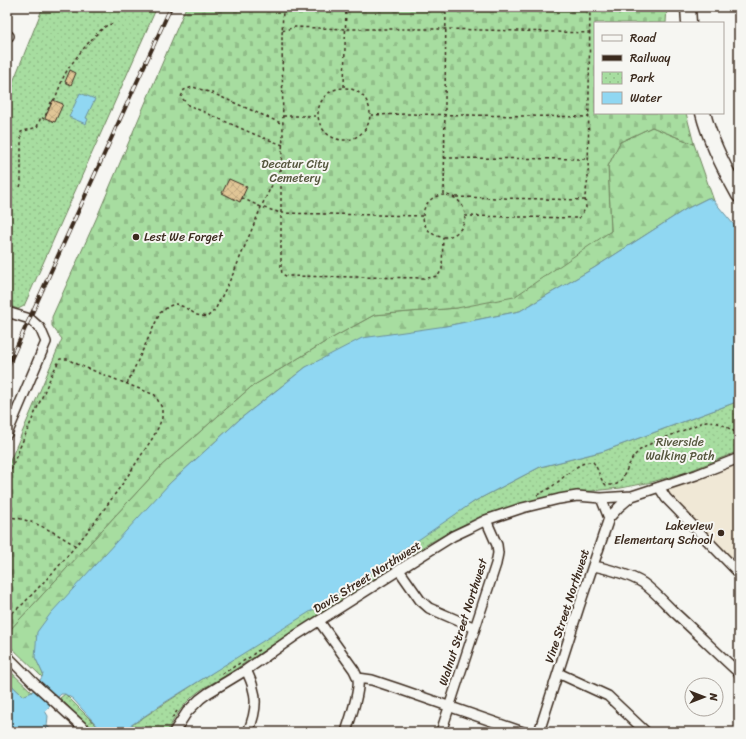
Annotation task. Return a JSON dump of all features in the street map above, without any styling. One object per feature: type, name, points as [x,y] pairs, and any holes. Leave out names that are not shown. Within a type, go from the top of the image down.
[{"type":"highway","points":[[688,7],[689,22]]},
{"type":"highway","points":[[703,114],[718,154],[739,195]]},
{"type":"street","points":[[7,312],[30,319],[40,328],[46,342],[7,434]]},
{"type":"street","name":"Davis Street Northwest","points":[[174,732],[187,712],[208,693],[453,536],[486,520],[522,508],[577,496],[600,498],[612,496],[632,496],[696,475],[739,458]]},
{"type":"street","points":[[659,487],[666,498],[739,572]]},
{"type":"street","points":[[609,518],[612,496]]},
{"type":"street","name":"Vine Street Northwest","points":[[539,732],[609,518],[619,506],[632,496]]},
{"type":"street","points":[[600,498],[609,518]]},
{"type":"street","name":"Walnut Street Northwest","points":[[441,732],[496,564],[498,553],[486,520]]},
{"type":"street","points":[[594,566],[625,575],[642,583],[739,673]]},
{"type":"street","points":[[399,570],[420,600],[429,608],[475,628]]},
{"type":"street","points":[[319,621],[354,670],[358,678],[356,699],[346,732]]},
{"type":"street","points":[[7,656],[35,684],[88,732]]},
{"type":"street","points":[[246,670],[254,688],[256,703],[253,720],[248,732]]},
{"type":"street","points":[[558,673],[608,696],[646,732]]},
{"type":"street","points":[[358,678],[372,680],[524,732]]},
{"type":"path","points":[[283,7],[283,124],[280,212],[282,274],[286,276],[427,278],[438,276],[442,269],[443,238]]},
{"type":"path","points":[[344,87],[346,7]]},
{"type":"path","points":[[444,195],[446,7]]},
{"type":"path","points":[[465,216],[579,218],[586,208],[588,179],[590,7]]},
{"type":"path","points":[[20,187],[22,132],[37,127],[41,117],[44,119],[70,66],[82,50],[100,31],[107,25],[114,24]]},
{"type":"path","points":[[282,31],[295,27],[589,33]]},
{"type":"path","points":[[282,145],[188,105],[181,97],[184,90],[193,87],[212,93],[283,124]]},
{"type":"path","points":[[344,87],[353,89],[366,99],[370,107],[371,115],[369,124],[364,132],[349,140],[340,140],[328,135],[320,124],[318,116],[322,99],[328,93],[344,87]]},
{"type":"path","points":[[371,115],[407,114],[589,117]]},
{"type":"path","points":[[283,116],[318,116]]},
{"type":"path","points":[[444,158],[588,159]]},
{"type":"path","points":[[127,384],[160,313],[168,306],[176,304],[197,315],[207,317],[215,310],[234,272],[261,208],[281,167]]},
{"type":"path","points":[[454,197],[464,208],[465,216],[461,229],[450,237],[443,238],[436,236],[426,228],[422,216],[427,202],[433,197],[440,195],[454,197],[586,200]]},
{"type":"path","points":[[242,198],[261,208],[280,212],[422,216]]},
{"type":"path","points":[[7,481],[17,454],[60,359],[66,359],[155,395],[162,408],[162,418],[152,439],[92,526],[58,567],[23,604],[7,617]]},
{"type":"path","points":[[7,517],[15,517],[40,526],[61,536],[76,546]]},
{"type":"shaded area","name":"Lakeview Elementary School","points":[[739,464],[739,575],[666,491]]},
{"type":"green space","points":[[43,7],[157,7],[24,306],[18,309],[7,305],[7,97]]},
{"type":"green space","name":"Decatur City Cemetery","points":[[186,7],[667,7],[666,22],[594,22],[594,114],[686,114],[694,144],[652,127],[620,142],[608,166],[611,231],[514,297],[457,308],[374,315],[325,342],[251,387],[162,465],[7,633],[7,468],[62,339],[52,326],[52,317],[97,217]]},
{"type":"green space","points":[[652,127],[694,144],[714,201],[708,198],[686,209],[594,268],[520,311],[446,326],[306,367],[240,419],[170,483],[35,657],[43,674],[42,677],[7,643],[7,633],[162,465],[251,387],[325,342],[374,315],[457,308],[611,231],[608,166],[620,142]]},
{"type":"green space","name":"Riverside Walking Path","points":[[739,401],[739,451],[687,472],[652,482],[621,488],[571,493],[534,500],[481,516],[426,545],[222,678],[201,690],[184,705],[167,732],[121,732],[475,501],[540,467],[604,451]]},
{"type":"green space","points":[[7,668],[32,692],[23,696],[7,681]]},
{"type":"green space","points":[[65,694],[102,731],[106,732],[93,732],[60,698]]},
{"type":"water","points":[[80,93],[95,99],[86,118],[88,119],[86,124],[69,117]]},
{"type":"water","points":[[708,198],[714,201],[739,231],[739,401],[604,451],[540,467],[475,501],[351,586],[164,703],[121,732],[102,731],[73,699],[65,694],[61,694],[45,711],[48,716],[47,726],[54,732],[7,732],[7,681],[23,696],[32,692],[42,677],[43,674],[35,657],[37,632],[51,613],[170,483],[240,419],[306,367],[362,338],[446,326],[520,311],[594,268],[686,209]]},
{"type":"building","points":[[70,70],[76,73],[71,85],[65,82]]},
{"type":"building","points":[[53,100],[63,104],[55,122],[45,118]]},
{"type":"building","points":[[229,179],[247,187],[240,202],[222,193]]},
{"type":"railway","points":[[7,368],[171,7]]},
{"type":"place","name":"Lest We Forget","points":[[136,237]]},
{"type":"place","name":"Lakeview Elementary School","points":[[721,533]]}]
